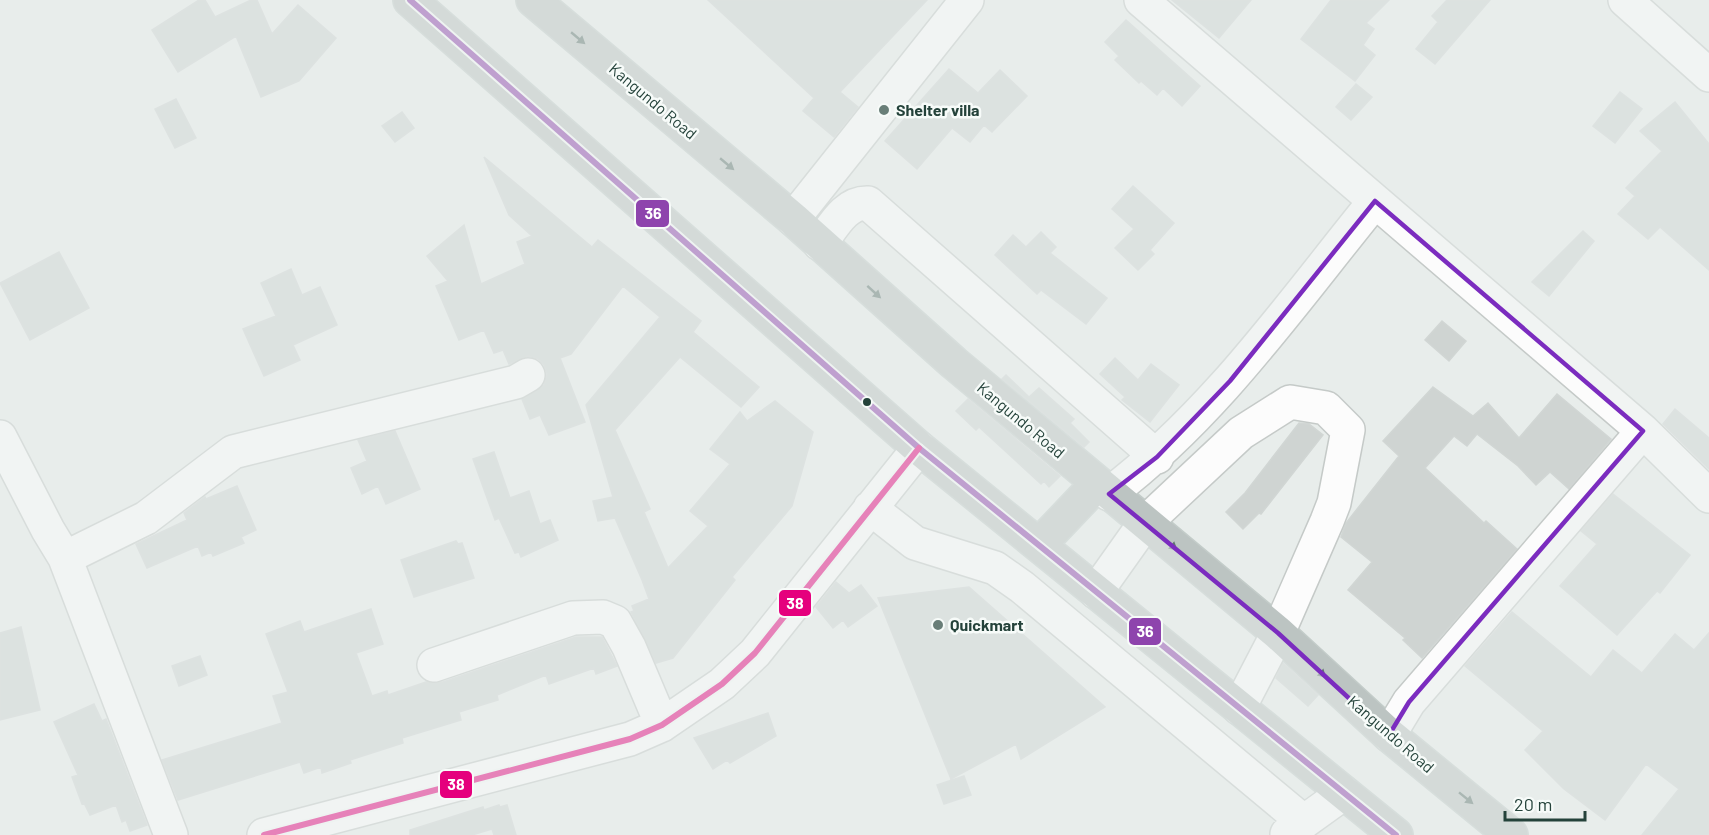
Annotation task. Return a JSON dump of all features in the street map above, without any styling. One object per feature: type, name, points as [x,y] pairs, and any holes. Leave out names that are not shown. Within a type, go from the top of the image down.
[{"type":"highway","points":[[410,0],[919,448],[1396,835]]},
{"type":"highway","name":"Kangundo Road","points":[[533,0],[793,219],[954,363],[1278,633],[1389,735],[1511,835]]},
{"type":"highway","points":[[1039,545],[1103,489]]},
{"type":"street","points":[[793,219],[968,0]]},
{"type":"street","points":[[1141,0],[1643,431],[1709,496]]},
{"type":"street","points":[[1625,0],[1709,75]]},
{"type":"street","points":[[1103,489],[1157,457],[1230,381],[1375,201]]},
{"type":"street","points":[[820,244],[848,208],[858,202],[868,202],[1157,457]]},
{"type":"street","points":[[65,558],[146,518],[234,452],[516,382],[528,375]]},
{"type":"street","points":[[1096,592],[1145,523],[1241,433],[1290,402],[1326,408],[1348,430],[1334,503],[1278,633],[1239,708]]},
{"type":"street","points":[[1389,735],[1410,702],[1643,431]]},
{"type":"street","points":[[0,437],[65,558],[171,835]]},
{"type":"street","points":[[264,835],[630,739],[662,725],[722,684],[755,652],[919,448]]},
{"type":"street","points":[[870,508],[915,543],[995,568],[1022,587],[1295,828],[1344,793]]},
{"type":"street","points":[[434,665],[573,618],[603,616],[615,622],[629,647],[662,725]]},
{"type":"highlighted area","points":[[1375,201],[1643,431],[1409,702],[1389,735],[1278,633],[1109,494],[1157,457],[1230,381]]},
{"type":"building","points":[[199,0],[205,0],[215,17],[251,0],[257,0],[272,34],[298,5],[336,38],[299,81],[261,97],[236,36],[178,72],[152,30]]},
{"type":"building","points":[[708,0],[927,0],[840,92],[858,107],[834,137],[803,111],[814,98]]},
{"type":"building","points":[[1172,0],[1251,0],[1219,38]]},
{"type":"building","points":[[1331,0],[1389,0],[1366,23],[1374,29],[1363,45],[1375,55],[1355,81],[1301,39]]},
{"type":"building","points":[[1447,0],[1490,0],[1435,64],[1416,49],[1438,22],[1432,16]]},
{"type":"building","points":[[1126,20],[1200,86],[1182,106],[1163,88],[1157,95],[1141,81],[1139,83],[1115,60],[1119,56],[1105,42]]},
{"type":"building","points":[[949,69],[978,93],[1000,70],[1027,96],[992,132],[984,125],[970,142],[952,128],[917,169],[885,141]]},
{"type":"building","points":[[1356,84],[1372,97],[1351,120],[1336,107]]},
{"type":"building","points":[[1620,92],[1642,109],[1615,143],[1593,126]]},
{"type":"building","points":[[176,99],[196,138],[175,148],[155,109]]},
{"type":"building","points":[[1675,102],[1709,144],[1709,270],[1660,227],[1648,239],[1618,214],[1635,196],[1626,188],[1662,151],[1640,131]]},
{"type":"building","points":[[402,112],[414,128],[395,142],[382,126]]},
{"type":"building","points":[[484,157],[592,247],[598,240],[701,321],[693,332],[759,387],[741,407],[680,357],[615,430],[650,509],[644,512],[668,568],[708,526],[690,511],[730,464],[710,449],[740,412],[747,421],[775,401],[813,432],[792,506],[732,577],[735,580],[673,658],[656,663],[631,612],[634,611],[632,606],[649,599],[642,580],[615,518],[598,521],[593,501],[613,497],[586,405],[660,317],[623,286],[571,354],[560,358],[585,422],[549,435],[540,415],[530,419],[522,399],[544,385],[547,374],[544,365],[538,359],[528,356],[509,364],[503,350],[494,353],[484,330],[459,340],[436,286],[448,281],[427,256],[464,225],[481,284],[525,264],[517,242],[532,236],[509,215]]},
{"type":"building","points":[[1133,186],[1174,223],[1150,250],[1154,254],[1138,270],[1115,248],[1134,229],[1112,209]]},
{"type":"building","points":[[1583,231],[1594,241],[1549,296],[1532,282]]},
{"type":"building","points":[[1041,232],[1056,247],[1050,253],[1107,298],[1086,324],[1041,290],[1037,294],[995,255],[1013,235],[1026,247]]},
{"type":"building","points":[[59,252],[89,308],[30,340],[0,283]]},
{"type":"building","points":[[291,269],[302,295],[320,287],[337,325],[293,345],[300,360],[264,376],[243,329],[276,316],[261,283]]},
{"type":"building","points":[[1442,321],[1466,341],[1449,361],[1425,340]]},
{"type":"building","points":[[1115,358],[1138,380],[1151,364],[1179,385],[1150,422],[1122,400],[1125,397],[1100,374]]},
{"type":"building","points":[[1006,375],[1029,397],[1039,388],[1074,419],[1070,423],[1089,442],[1084,447],[1002,379]]},
{"type":"building","points":[[1433,387],[1473,416],[1488,403],[1519,438],[1557,394],[1611,439],[1569,489],[1550,472],[1536,485],[1518,466],[1477,434],[1467,446],[1454,436],[1425,468],[1484,523],[1486,521],[1517,549],[1422,658],[1403,640],[1405,638],[1348,590],[1372,562],[1341,537],[1346,523],[1399,456],[1383,441]]},
{"type":"building","points":[[968,399],[1060,476],[1049,487],[1044,481],[1041,484],[979,427],[976,430],[956,411]]},
{"type":"building","points":[[1675,409],[1709,438],[1709,469],[1663,424]]},
{"type":"building","points":[[1299,423],[1309,424],[1323,435],[1261,514],[1259,513],[1243,529],[1226,512],[1245,493]]},
{"type":"building","points":[[395,431],[420,489],[386,504],[378,486],[362,494],[351,468],[367,461],[358,440]]},
{"type":"building","points":[[494,452],[510,498],[529,491],[540,524],[550,520],[558,540],[521,557],[519,552],[515,553],[499,518],[495,520],[473,459]]},
{"type":"building","points":[[237,486],[256,530],[241,537],[244,543],[213,556],[211,552],[202,556],[198,546],[147,568],[136,544],[187,520],[184,513],[205,497],[206,499]]},
{"type":"building","points":[[1613,494],[1690,555],[1660,593],[1657,591],[1617,635],[1560,586],[1597,544],[1581,531]]},
{"type":"building","points":[[456,541],[458,544],[462,543],[474,578],[414,597],[401,560]]},
{"type":"building","points":[[836,582],[849,593],[861,585],[877,606],[848,627],[843,620],[833,628],[816,607]]},
{"type":"building","points":[[969,587],[1105,707],[1021,759],[1016,744],[951,779],[878,598]]},
{"type":"building","points":[[371,609],[383,644],[356,653],[372,696],[387,691],[388,695],[426,682],[443,682],[576,637],[602,637],[617,666],[596,674],[594,668],[549,684],[546,675],[497,695],[498,700],[459,712],[461,720],[402,738],[403,743],[350,760],[351,763],[322,773],[321,767],[304,773],[300,762],[178,800],[162,760],[282,723],[273,696],[288,692],[266,634],[300,621],[304,632]]},
{"type":"building","points":[[1512,612],[1591,677],[1613,650],[1642,673],[1675,634],[1694,650],[1709,633],[1709,835],[1642,835],[1679,789],[1646,764],[1605,820],[1564,789],[1525,750],[1543,731],[1465,666]]},
{"type":"building","points":[[21,627],[40,710],[0,720],[0,633]]},
{"type":"building","points":[[200,656],[207,675],[179,686],[172,666]]},
{"type":"building","points":[[1283,663],[1318,695],[1308,706],[1276,678]]},
{"type":"building","points":[[94,704],[102,721],[106,719],[147,825],[130,831],[126,820],[122,822],[116,805],[90,815],[84,803],[82,804],[72,777],[78,775],[54,722]]},
{"type":"building","points":[[768,713],[776,736],[730,763],[727,760],[713,769],[694,738]]},
{"type":"building","points":[[964,776],[971,795],[944,804],[937,785]]},
{"type":"building","points":[[499,805],[500,807],[507,805],[516,835],[494,835],[492,829],[472,835],[410,835],[410,830],[483,807],[484,810]]},
{"type":"transit line","name":"36","points":[[410,0],[919,448],[1396,835]]},
{"type":"transit line","name":"38","points":[[264,835],[630,739],[662,725],[722,684],[755,653],[919,448]]},
{"type":"place","name":"Shelter villa","points":[[884,110]]},
{"type":"place","name":"Quickmart","points":[[938,625]]}]
